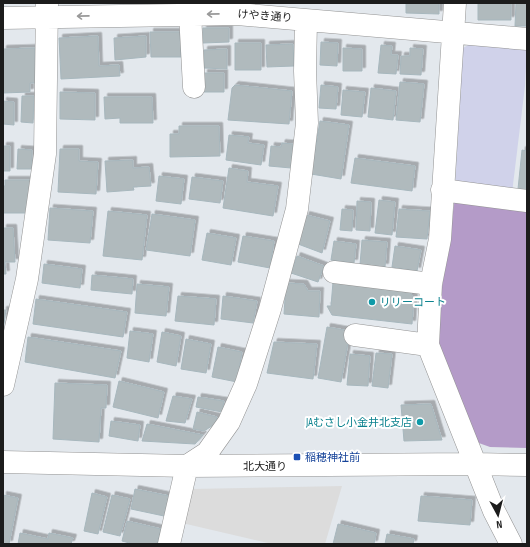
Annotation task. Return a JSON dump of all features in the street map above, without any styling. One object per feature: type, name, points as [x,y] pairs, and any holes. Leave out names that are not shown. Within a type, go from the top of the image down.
[{"type":"street","points":[[455,3],[440,239],[431,284],[428,345],[494,511],[511,544]]},
{"type":"street","points":[[3,385],[27,279],[45,154],[47,10]]},
{"type":"street","name":"けやき通り","points":[[3,18],[47,10],[190,14],[297,14],[527,39]]},
{"type":"street","points":[[190,14],[194,87]]},
{"type":"street","points":[[169,544],[187,466],[207,453],[229,422],[246,384],[270,309],[297,209],[307,123],[305,71],[297,14]]},
{"type":"street","points":[[442,190],[527,201]]},
{"type":"street","points":[[334,272],[431,284]]},
{"type":"street","points":[[355,335],[428,345]]},
{"type":"street","name":"北大通り","points":[[3,462],[187,466],[527,465]]},
{"type":"shaded area","points":[[470,44],[527,48],[525,86],[512,193],[455,186],[463,48]]},
{"type":"shaded area","points":[[455,198],[527,207],[527,448],[490,447],[476,442],[434,342]]},
{"type":"shaded area","points":[[342,486],[325,544],[272,544],[182,523],[191,489]]},
{"type":"building","points":[[406,3],[439,3],[439,14],[406,13]]},
{"type":"building","points":[[478,3],[511,3],[511,20],[478,20]]},
{"type":"building","points":[[516,3],[527,3],[527,26],[515,26]]},
{"type":"building","points":[[203,28],[229,28],[229,42],[203,43]]},
{"type":"building","points":[[150,32],[180,32],[181,57],[151,57]]},
{"type":"building","points":[[98,36],[99,66],[119,65],[120,76],[61,79],[59,38]]},
{"type":"building","points":[[146,36],[146,57],[115,60],[114,38]]},
{"type":"building","points":[[321,42],[338,43],[337,66],[320,65]]},
{"type":"building","points":[[235,43],[261,43],[261,70],[235,70]]},
{"type":"building","points":[[293,44],[294,66],[267,67],[266,45]]},
{"type":"building","points":[[381,45],[392,46],[391,55],[398,55],[396,74],[378,73]]},
{"type":"building","points":[[35,48],[36,83],[30,83],[30,92],[3,93],[3,49]]},
{"type":"building","points":[[343,48],[362,49],[362,71],[343,71]]},
{"type":"building","points":[[410,48],[423,49],[421,75],[400,74],[401,56],[410,56]]},
{"type":"building","points":[[227,49],[227,69],[204,68],[204,50]]},
{"type":"building","points":[[204,73],[224,73],[224,92],[204,92]]},
{"type":"building","points":[[400,82],[424,84],[420,122],[396,120]]},
{"type":"building","points":[[235,85],[292,91],[289,124],[228,120],[232,88]]},
{"type":"building","points":[[321,85],[338,87],[336,109],[319,108]]},
{"type":"building","points":[[371,88],[396,91],[393,120],[368,117]]},
{"type":"building","points":[[343,90],[365,92],[362,117],[341,115]]},
{"type":"building","points":[[60,92],[95,93],[95,120],[60,119]]},
{"type":"building","points":[[22,96],[34,96],[33,123],[21,122]]},
{"type":"building","points":[[104,97],[152,97],[153,123],[120,123],[120,118],[105,119]]},
{"type":"building","points":[[3,101],[14,102],[14,125],[3,124]]},
{"type":"building","points":[[320,121],[349,125],[341,179],[311,174]]},
{"type":"building","points":[[179,126],[219,126],[220,156],[170,157],[170,134],[179,134]]},
{"type":"building","points":[[229,135],[249,137],[248,143],[264,145],[261,165],[226,160]]},
{"type":"building","points":[[282,143],[293,144],[291,168],[269,166],[271,146],[281,147]]},
{"type":"building","points":[[3,146],[10,146],[10,171],[3,171]]},
{"type":"building","points":[[18,149],[32,150],[32,169],[17,169]]},
{"type":"building","points":[[60,149],[79,149],[79,161],[98,162],[96,194],[58,192]]},
{"type":"building","points":[[522,150],[527,151],[527,190],[518,189]]},
{"type":"building","points":[[355,158],[415,166],[412,191],[351,183]]},
{"type":"building","points":[[133,160],[133,168],[149,167],[151,186],[133,187],[134,190],[107,192],[105,161]]},
{"type":"building","points":[[229,168],[248,171],[247,182],[278,186],[273,216],[223,208]]},
{"type":"building","points":[[159,176],[184,179],[181,204],[156,201]]},
{"type":"building","points":[[192,177],[223,181],[220,203],[189,199]]},
{"type":"building","points":[[5,180],[31,180],[30,213],[3,213],[3,186],[5,186]]},
{"type":"building","points":[[379,200],[395,202],[392,235],[375,233]]},
{"type":"building","points":[[357,201],[371,202],[370,231],[356,230]]},
{"type":"building","points":[[50,208],[93,211],[90,243],[48,240]]},
{"type":"building","points":[[342,209],[353,210],[352,231],[340,230]]},
{"type":"building","points":[[399,209],[430,211],[427,239],[396,237]]},
{"type":"building","points":[[108,211],[147,215],[142,260],[103,256]]},
{"type":"building","points":[[152,214],[195,220],[190,256],[146,250]]},
{"type":"building","points":[[306,215],[330,221],[322,253],[298,244]]},
{"type":"building","points":[[3,228],[13,228],[15,262],[5,262],[6,274],[3,274]]},
{"type":"building","points":[[207,233],[236,238],[231,265],[202,260]]},
{"type":"building","points":[[243,236],[274,241],[270,268],[238,262]]},
{"type":"building","points":[[362,240],[387,242],[385,267],[360,265]]},
{"type":"building","points":[[334,241],[356,244],[354,263],[331,260]]},
{"type":"building","points":[[395,246],[421,250],[417,271],[392,267]]},
{"type":"building","points":[[297,256],[324,266],[318,282],[291,273]]},
{"type":"building","points":[[44,264],[82,269],[80,288],[42,283]]},
{"type":"building","points":[[92,275],[133,279],[132,294],[91,290]]},
{"type":"building","name":"リリーコート","points":[[333,282],[409,291],[414,298],[412,324],[332,315],[327,306],[331,306]]},
{"type":"building","points":[[286,283],[304,284],[308,291],[320,291],[319,317],[284,314]]},
{"type":"building","points":[[137,284],[169,287],[166,316],[135,313]]},
{"type":"building","points":[[178,296],[216,299],[214,325],[175,321]]},
{"type":"building","points":[[223,296],[257,301],[253,323],[221,319]]},
{"type":"building","points":[[36,299],[127,312],[123,337],[33,324]]},
{"type":"building","points":[[3,310],[6,310],[3,330]]},
{"type":"building","points":[[327,327],[350,331],[341,382],[318,378]]},
{"type":"building","points":[[130,331],[153,334],[149,362],[127,358]]},
{"type":"building","points":[[162,332],[181,336],[176,366],[157,362]]},
{"type":"building","points":[[28,337],[121,351],[115,378],[25,362]]},
{"type":"building","points":[[186,339],[211,344],[206,373],[181,369]]},
{"type":"building","points":[[274,342],[317,344],[313,379],[267,373]]},
{"type":"building","points":[[218,347],[242,352],[237,382],[212,377]]},
{"type":"building","points":[[376,353],[392,354],[388,388],[372,386]]},
{"type":"building","points":[[350,354],[370,356],[368,386],[347,385]]},
{"type":"building","points":[[119,381],[164,392],[158,418],[113,407]]},
{"type":"building","points":[[55,383],[107,385],[106,408],[101,408],[99,442],[53,439]]},
{"type":"building","points":[[173,396],[192,399],[185,423],[166,421]]},
{"type":"building","points":[[198,397],[224,401],[222,412],[196,407]]},
{"type":"building","name":"JAむさし小金井北支店","points":[[431,404],[442,440],[404,441],[401,405]]},
{"type":"building","points":[[197,412],[217,417],[215,424],[204,431],[193,429]]},
{"type":"building","points":[[111,421],[140,425],[138,441],[109,436]]},
{"type":"building","points":[[147,424],[203,435],[195,444],[142,441]]},
{"type":"building","points":[[135,489],[169,496],[164,516],[131,509]]},
{"type":"building","points":[[92,493],[107,497],[98,534],[84,531]]},
{"type":"building","points":[[3,495],[18,498],[9,544],[3,544]]},
{"type":"building","points":[[112,495],[130,499],[120,536],[103,532]]},
{"type":"building","points":[[421,496],[472,500],[470,525],[418,521]]},
{"type":"building","points":[[127,521],[161,529],[157,544],[133,544],[122,541]]},
{"type":"building","points":[[338,524],[376,533],[374,544],[333,544]]},
{"type":"building","points":[[20,533],[48,539],[49,533],[73,538],[71,544],[18,544]]},
{"type":"building","points":[[387,534],[414,539],[413,544],[385,544]]},
{"type":"place","name":"リリーコート","points":[[372,302]]},
{"type":"place","name":"JAむさし小金井北支店","points":[[420,422]]},
{"type":"place","name":"稲穂神社前","points":[[297,457]]}]
